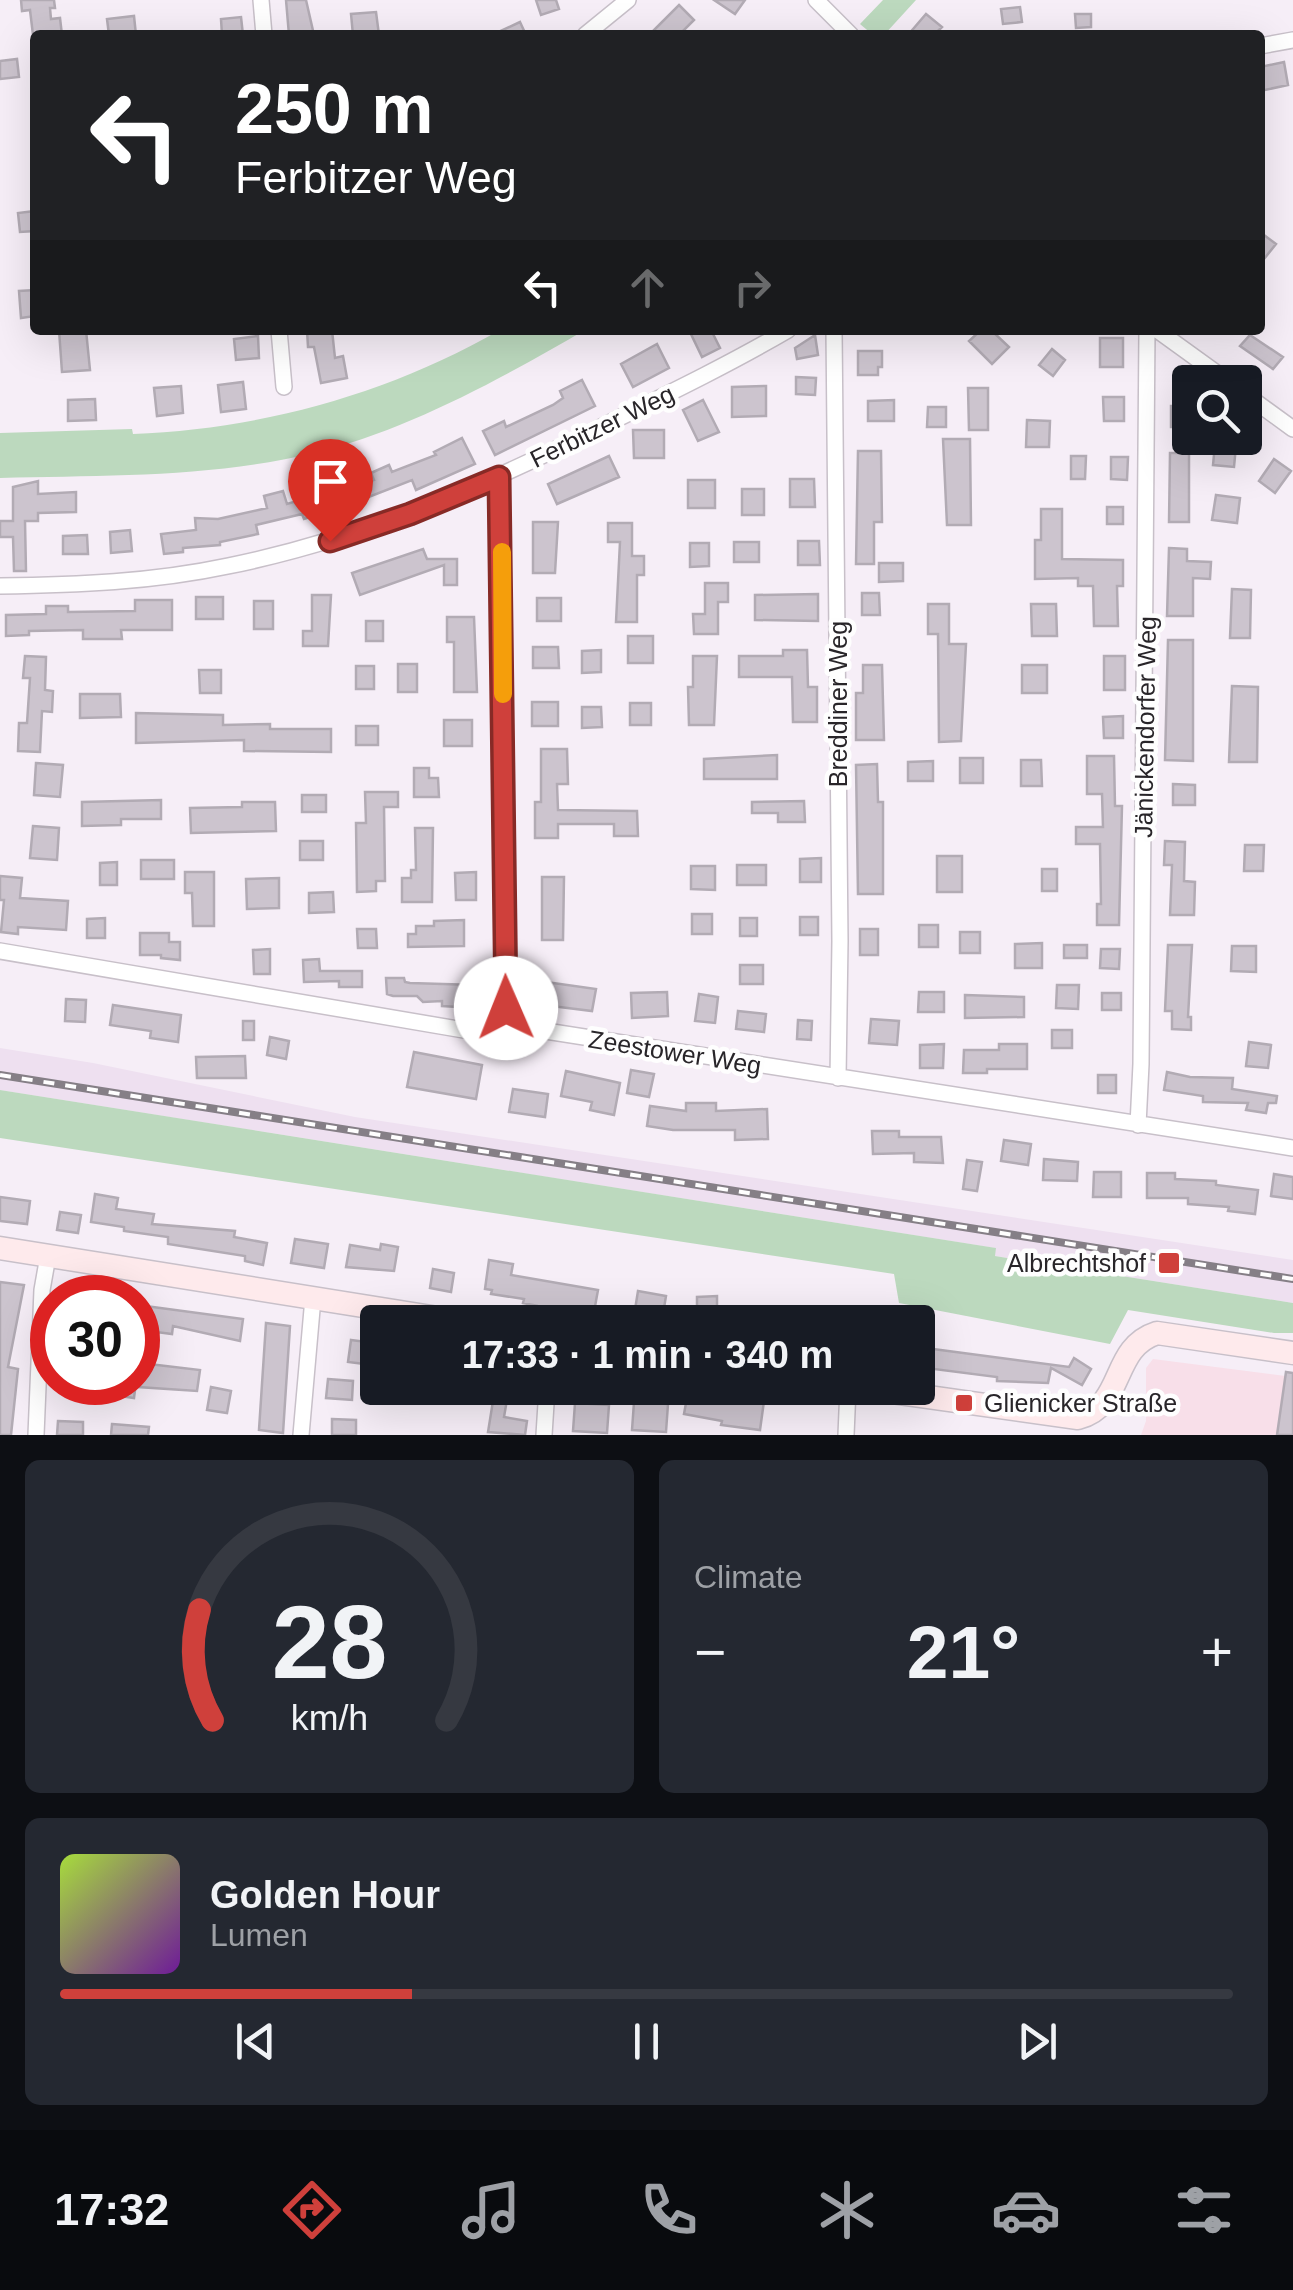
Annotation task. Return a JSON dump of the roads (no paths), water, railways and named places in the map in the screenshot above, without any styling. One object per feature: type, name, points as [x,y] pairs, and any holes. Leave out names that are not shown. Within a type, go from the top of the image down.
[{"type":"street","points":[[261,0],[264,30]]},
{"type":"street","points":[[591,30],[628,0]]},
{"type":"street","points":[[816,0],[845,30]]},
{"type":"street","points":[[1265,45],[1293,40]]},
{"type":"street","points":[[279,335],[284,388]]},
{"type":"street","name":"Ferbitzer Weg","points":[[0,586],[129,581],[227,566],[344,537],[499,477],[780,335]]},
{"type":"street","name":"Breddiner Weg","points":[[834,335],[838,1078]]},
{"type":"street","name":"Jänickendorfer Weg","points":[[1138,1125],[1142,1064],[1147,335]]},
{"type":"street","points":[[1164,335],[1205,365]]},
{"type":"street","points":[[1262,406],[1293,429]]},
{"type":"street","points":[[499,477],[507,1029]]},
{"type":"street","name":"Zeestower Weg","points":[[0,951],[487,1034],[532,1029],[1293,1148]]},
{"type":"street","points":[[0,1248],[360,1306]]},
{"type":"street","points":[[36,1435],[42,1290],[48,1256]]},
{"type":"street","points":[[301,1435],[313,1298]]},
{"type":"street","points":[[935,1398],[1078,1418],[1102,1406],[1130,1350],[1142,1338],[1157,1333],[1293,1354]]},
{"type":"street","points":[[544,1435],[546,1405]]},
{"type":"street","points":[[846,1435],[847,1405]]},
{"type":"railway","points":[[0,1075],[1293,1279]]},
{"type":"place","name":"Albrechtshof","points":[[1169,1263]]},
{"type":"place","name":"Glienicker Straße","points":[[964,1403]]}]
